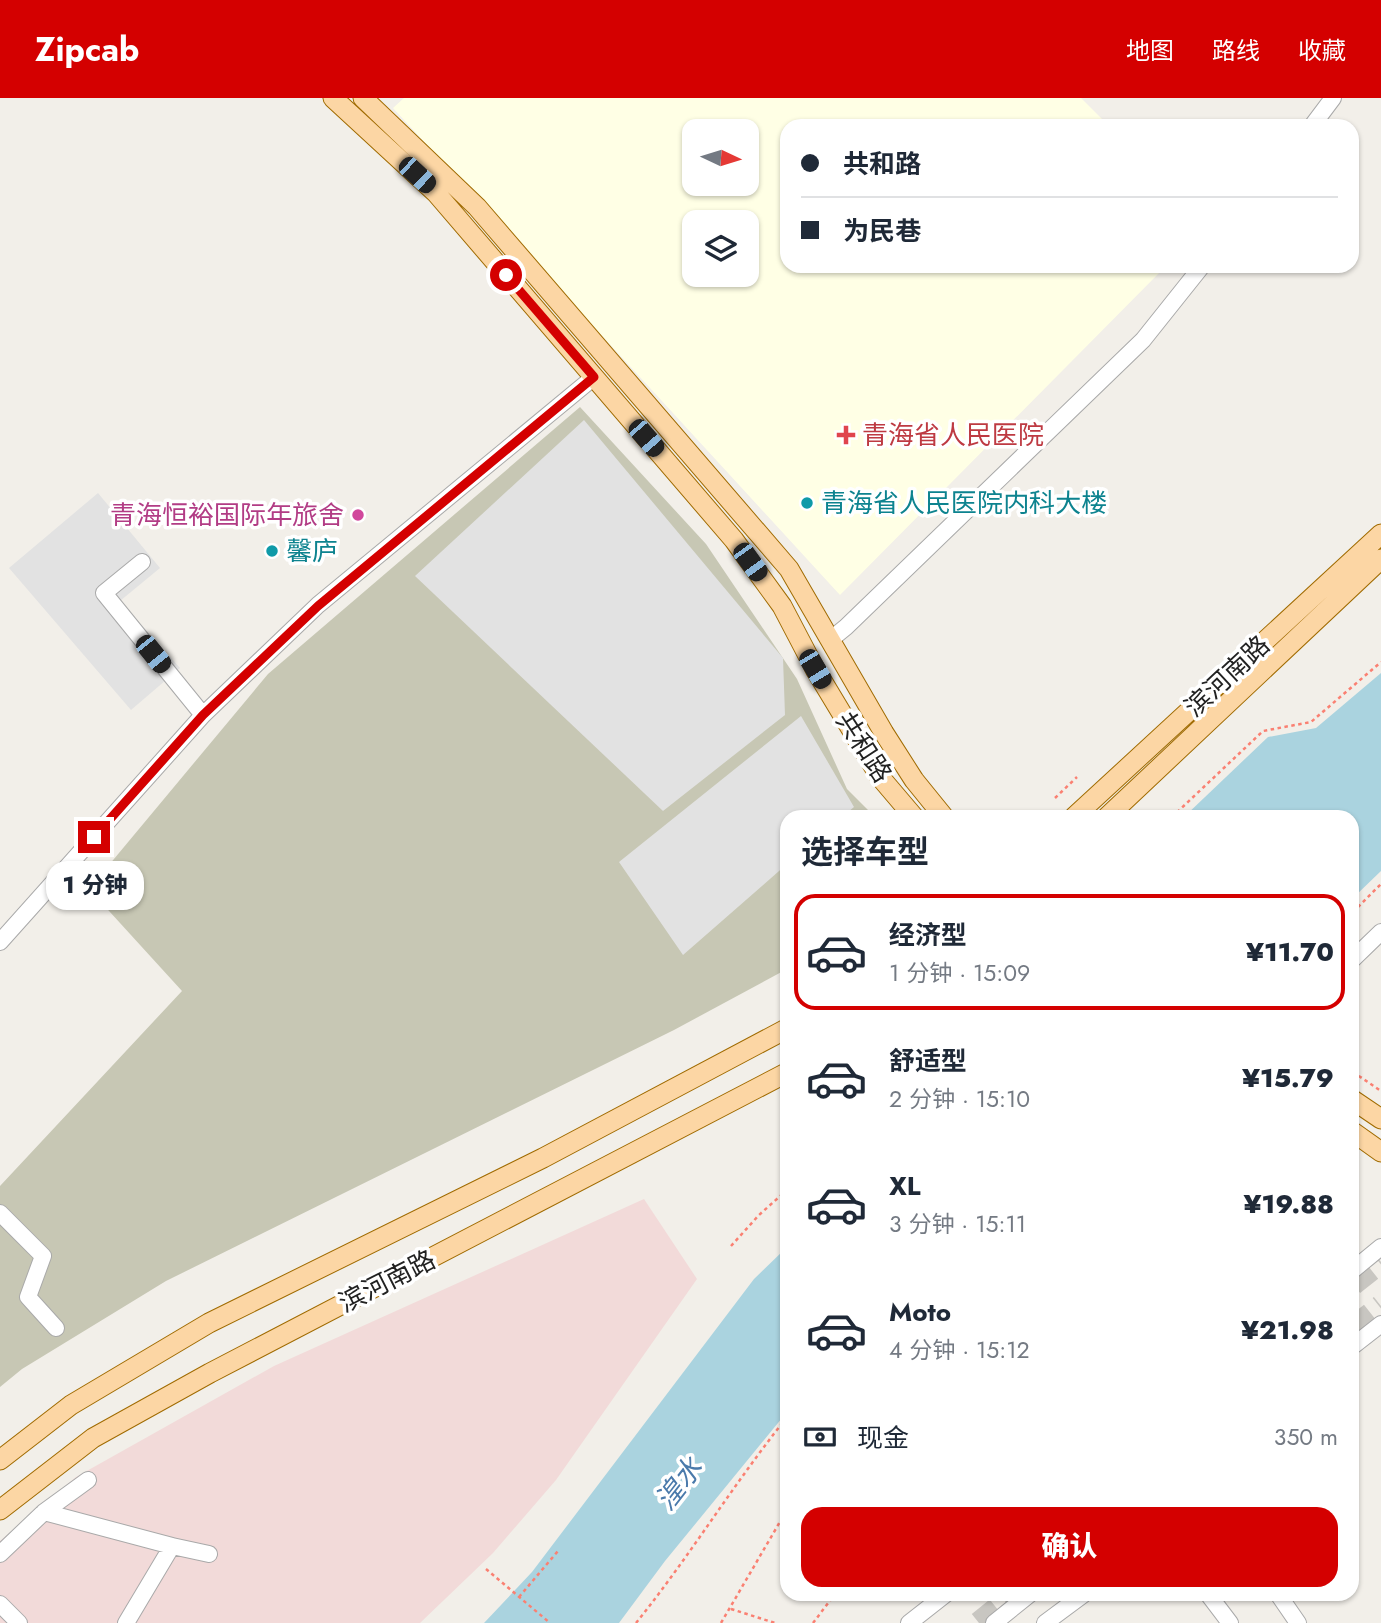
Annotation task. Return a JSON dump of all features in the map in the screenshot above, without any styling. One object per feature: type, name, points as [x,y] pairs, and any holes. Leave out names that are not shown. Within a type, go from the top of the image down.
[{"type":"main road","name":"共和路","points":[[332,98],[436,193],[734,540],[782,606],[815,669],[880,777],[908,810]]},
{"type":"main road","name":"共和路","points":[[363,98],[477,207],[789,569],[908,771],[939,810]]},
{"type":"main road","name":"滨河南路","points":[[1082,810],[1381,534]]},
{"type":"main road","points":[[1114,810],[1381,559]]},
{"type":"main road","name":"滨河南路","points":[[0,1461],[71,1405],[209,1323],[543,1158],[780,1032]]},
{"type":"main road","name":"滨河南路","points":[[0,1510],[93,1438],[210,1373],[780,1076]]},
{"type":"main road","points":[[1359,1104],[1381,1119]]},
{"type":"main road","points":[[1359,1136],[1381,1152]]},
{"type":"street","points":[[1317,119],[1333,98]]},
{"type":"street","points":[[830,640],[1143,340],[1196,273]]},
{"type":"street","points":[[1,938],[203,715],[318,606],[594,377]]},
{"type":"street","points":[[142,562],[104,593],[203,715]]},
{"type":"street","points":[[1359,953],[1381,932]]},
{"type":"street","points":[[0,1213],[43,1256],[28,1297],[56,1328]]},
{"type":"street","points":[[1359,1265],[1381,1247]]},
{"type":"street","points":[[1359,1341],[1381,1324]]},
{"type":"street","points":[[0,1554],[44,1513],[88,1480]]},
{"type":"street","points":[[44,1513],[209,1554]]},
{"type":"street","points":[[126,1623],[172,1546]]},
{"type":"street","points":[[909,1623],[937,1601]]},
{"type":"street","points":[[994,1623],[1021,1601]]},
{"type":"street","points":[[1045,1623],[1075,1601]]},
{"type":"street","points":[[1213,1601],[1230,1623]]},
{"type":"street","points":[[1283,1601],[1298,1623]]},
{"type":"street","points":[[0,1604],[19,1623]]},
{"type":"path","points":[[1179,810],[1263,731],[1311,722],[1381,662]]},
{"type":"path","points":[[1055,799],[1077,777]]},
{"type":"path","points":[[1359,906],[1381,884]]},
{"type":"path","points":[[1359,1076],[1381,1091]]},
{"type":"path","points":[[731,1246],[780,1196]]},
{"type":"path","points":[[636,1623],[667,1585],[780,1426]]},
{"type":"path","points":[[721,1623],[780,1522]]},
{"type":"path","points":[[519,1597],[558,1551]]},
{"type":"path","points":[[486,1569],[550,1623]]},
{"type":"path","points":[[813,1623],[830,1601]]},
{"type":"path","points":[[731,1609],[775,1623]]},
{"type":"shaded area","name":"青海省人民医院","points":[[404,98],[1081,98],[1102,119],[780,119],[780,273],[1159,273],[840,595],[393,108]]},
{"type":"shaded area","points":[[580,407],[706,544],[797,679],[847,789],[868,810],[780,810],[780,973],[674,1030],[166,1281],[22,1369],[0,1387],[0,1186],[182,991],[89,889],[268,674]]},
{"type":"shaded area","points":[[584,420],[783,658],[785,715],[663,811],[415,576]]},
{"type":"shaded area","points":[[98,493],[160,568],[120,601],[180,668],[131,710],[9,568]]},
{"type":"shaded area","points":[[801,716],[854,807],[850,810],[780,810],[780,870],[683,955],[619,862]]},
{"type":"shaded area","points":[[644,1199],[697,1279],[556,1480],[493,1553],[420,1623],[0,1623],[0,1541],[76,1477],[274,1366]]},
{"type":"water","points":[[1381,673],[1381,871],[1359,892],[1359,810],[1191,810],[1268,737],[1316,728]]},
{"type":"water","name":"湟水","points":[[780,1254],[780,1421],[665,1561],[619,1623],[484,1623],[532,1572],[754,1279]]},
{"type":"tunnel","points":[[1359,1279],[1381,1262]]},
{"type":"tunnel","points":[[1359,1323],[1381,1306]]},
{"type":"tunnel","points":[[979,1623],[1006,1601]]},
{"type":"place","name":"青海省人民医院","points":[[846,435]]},
{"type":"place","name":"青海省人民医院内科大楼","points":[[807,503]]},
{"type":"place","name":"青海恒裕国际年旅舍","points":[[358,515]]},
{"type":"place","name":"馨庐","points":[[272,551]]},
{"type":"route","points":[[94,837],[203,715],[318,606],[594,377],[506,275]]}]
